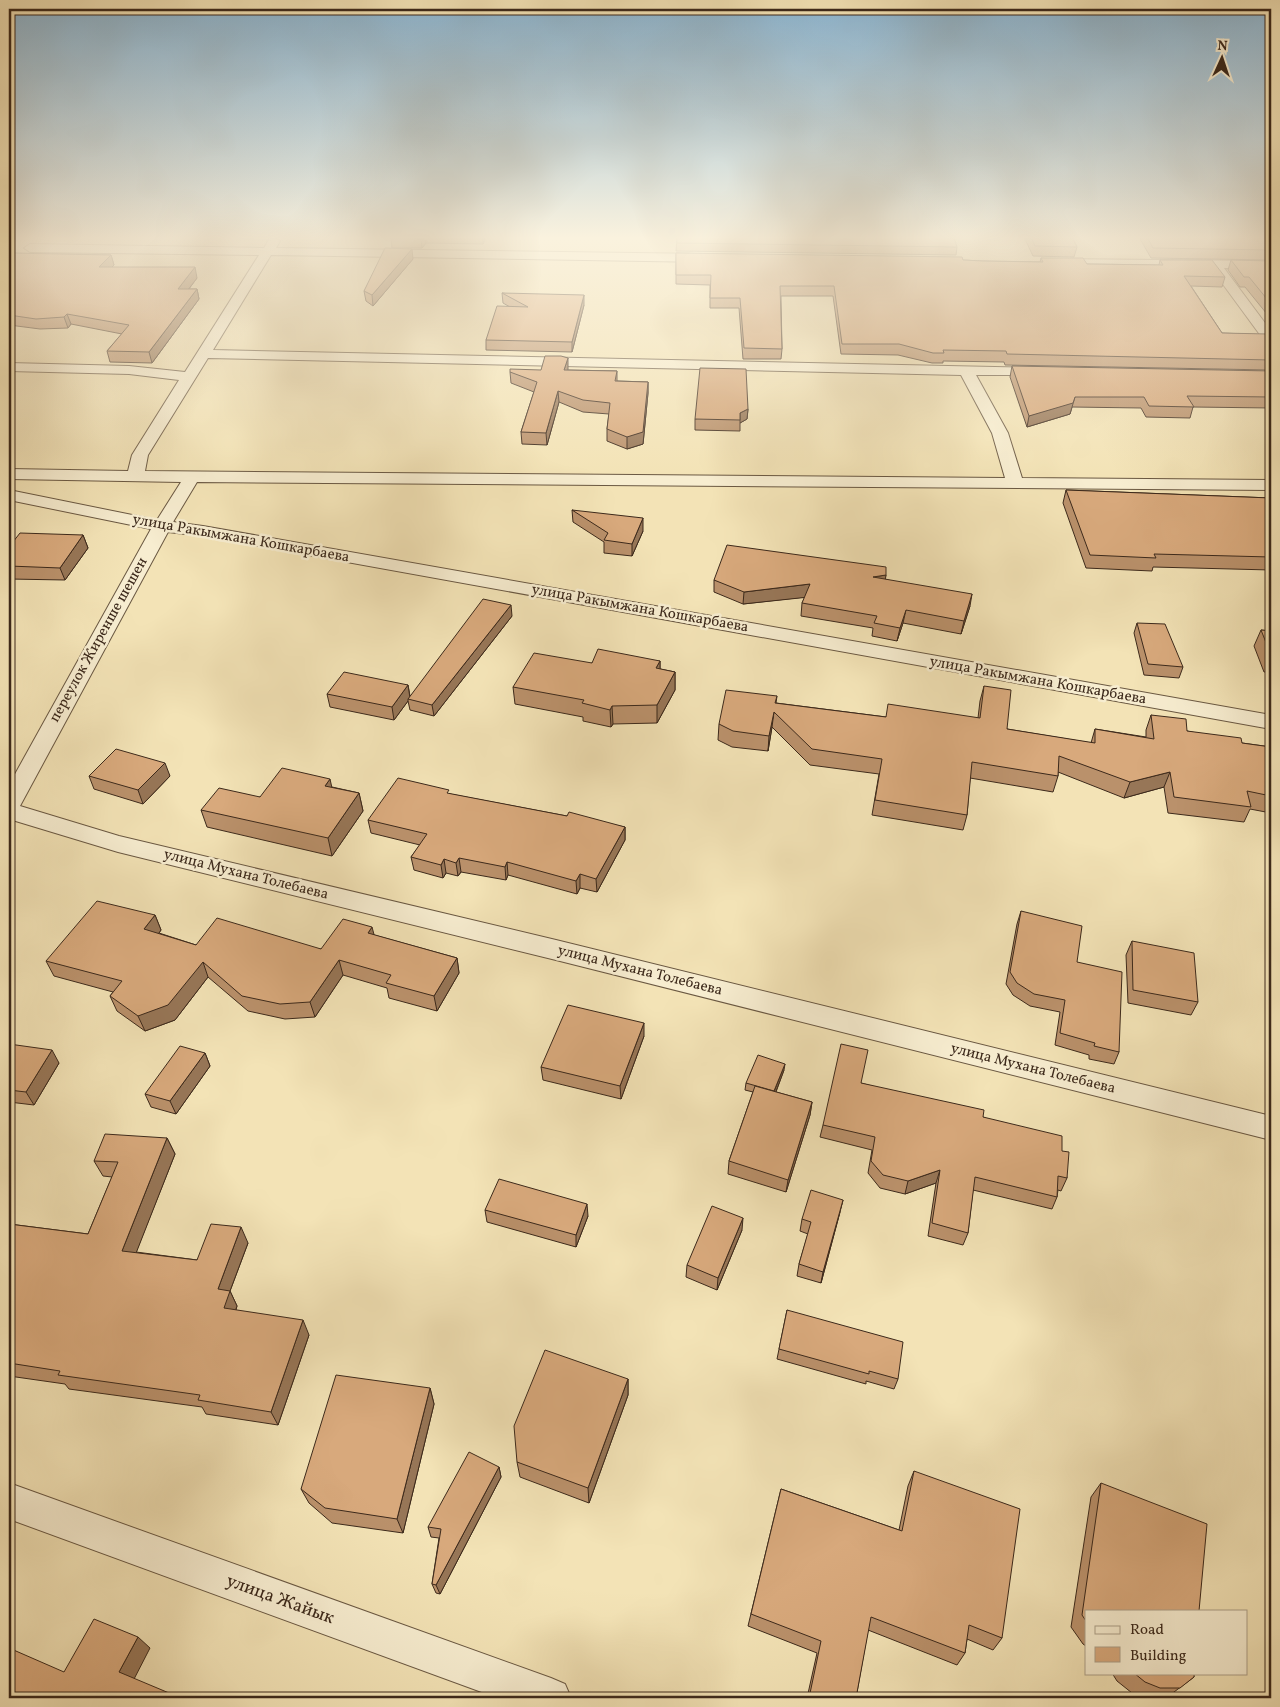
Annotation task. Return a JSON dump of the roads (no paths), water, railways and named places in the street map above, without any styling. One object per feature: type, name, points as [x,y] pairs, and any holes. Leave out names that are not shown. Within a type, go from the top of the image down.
[{"type":"street","points":[[135,476],[140,455],[227,317]]},
{"type":"street","points":[[1253,317],[1271,340]]},
{"type":"street","points":[[204,354],[1055,372]]},
{"type":"street","points":[[9,367],[130,370],[190,376]]},
{"type":"street","points":[[966,371],[1000,433],[1015,484]]},
{"type":"street","points":[[9,474],[1271,485]]},
{"type":"street","name":"переулок Жиренше шешен","points":[[9,805],[162,526],[192,477]]},
{"type":"street","name":"улица Ракымжана Кошкарбаева","points":[[9,495],[162,526],[203,531],[1271,722]]},
{"type":"street","name":"улица Мухана Толебаева","points":[[9,811],[118,844],[556,950],[1271,1128]]},
{"type":"street","name":"улица Жайык","points":[[9,1501],[551,1698]]}]
